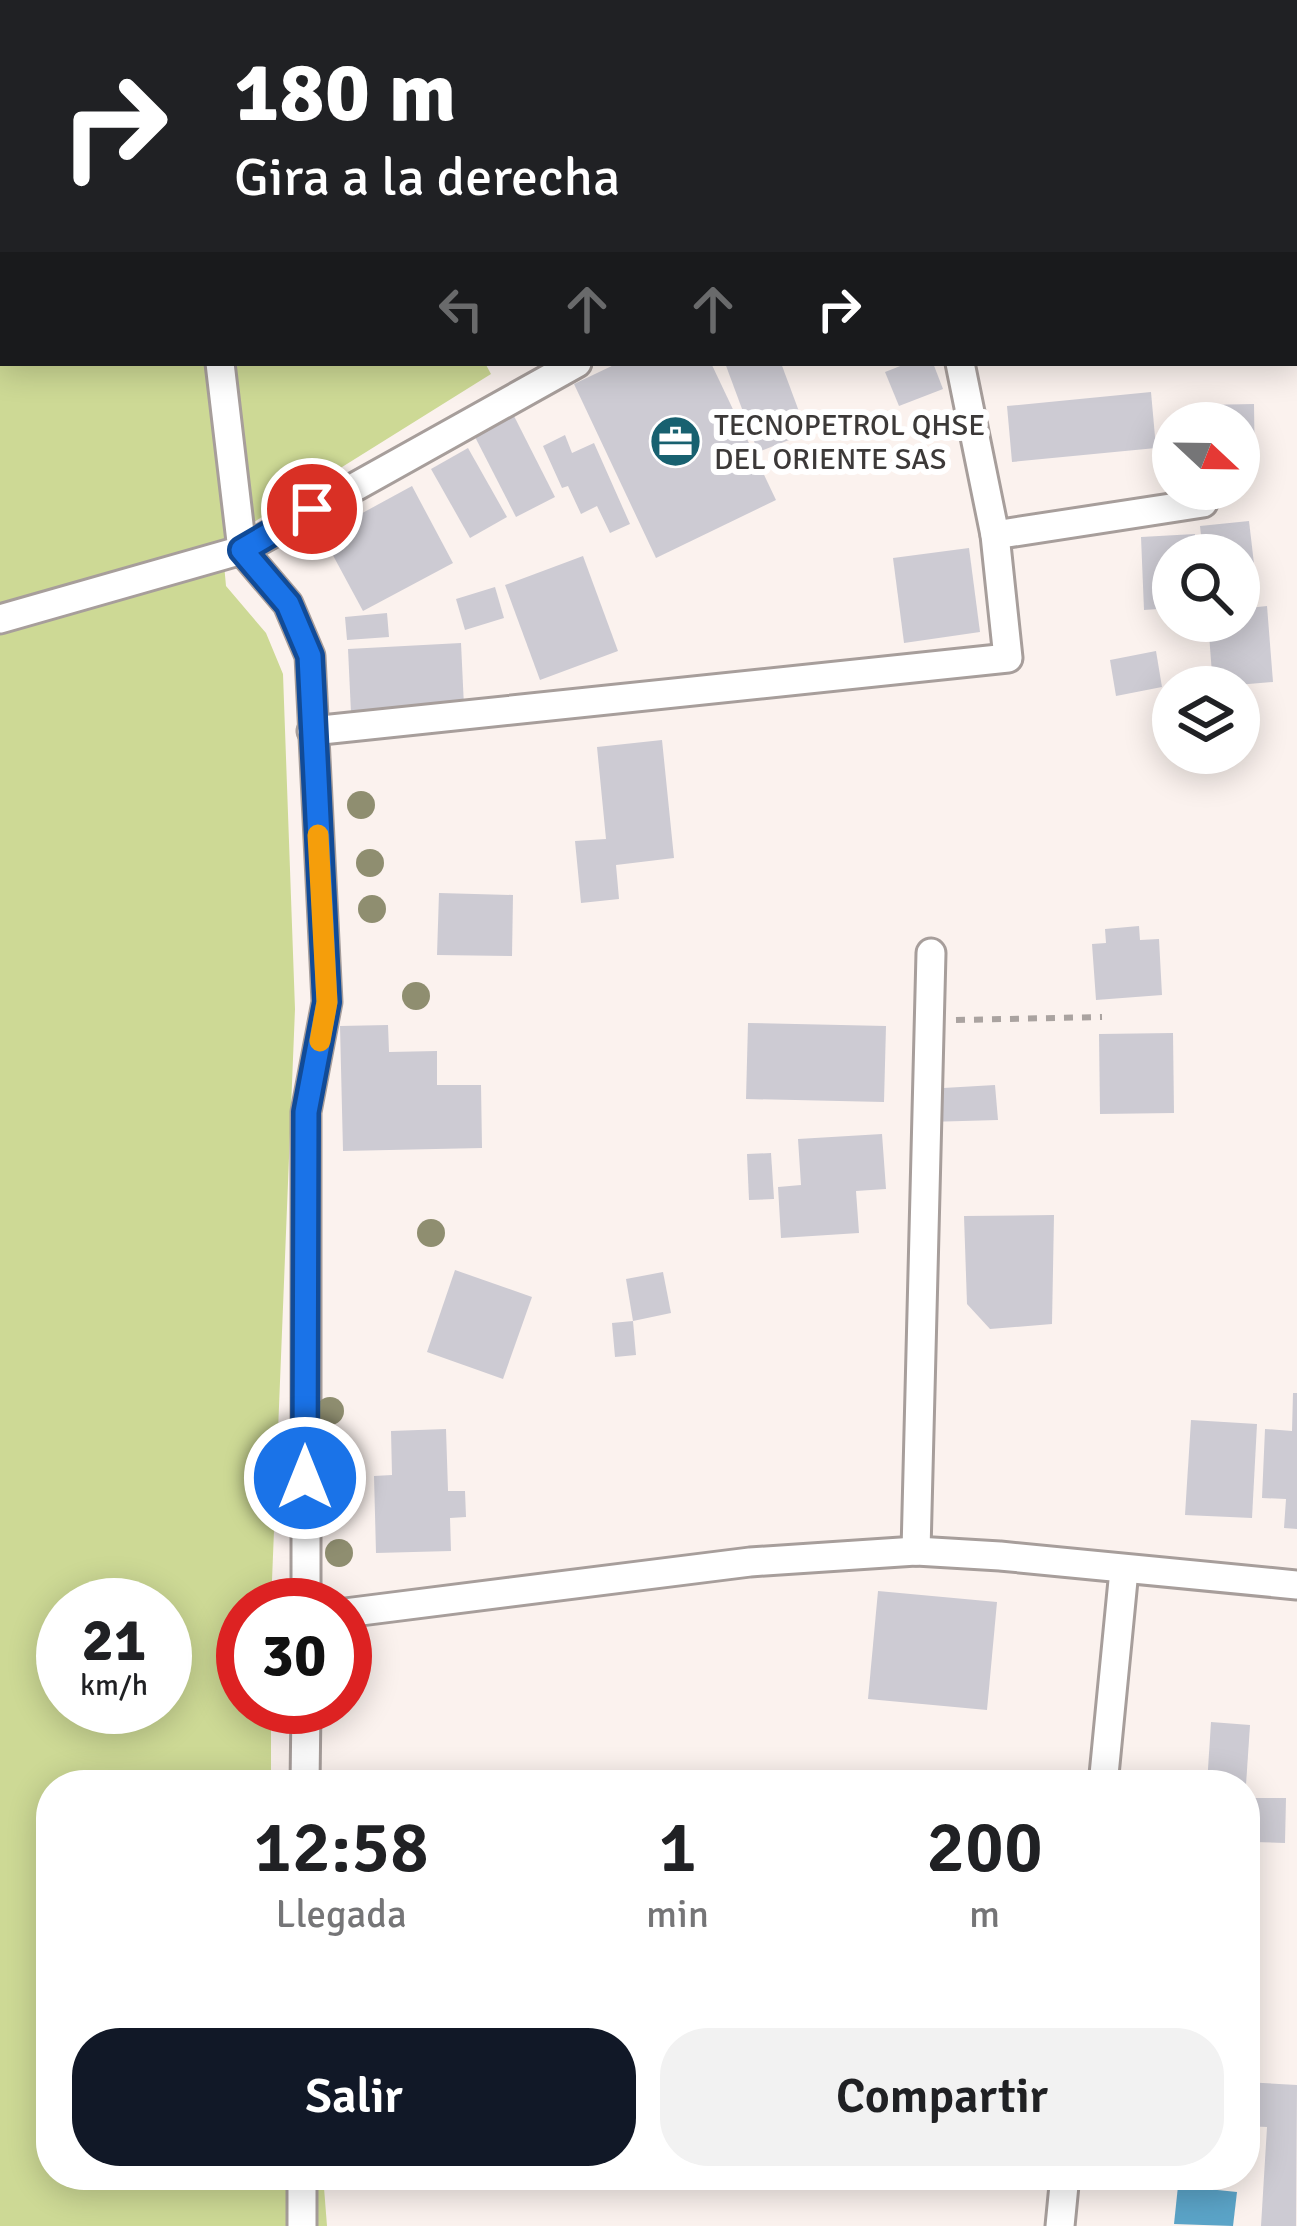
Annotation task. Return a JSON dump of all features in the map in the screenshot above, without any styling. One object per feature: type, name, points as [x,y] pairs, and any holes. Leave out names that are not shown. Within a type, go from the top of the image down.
[{"type":"street","points":[[220,366],[242,550],[288,604],[310,656],[327,1002],[306,1112],[305,1578]]},
{"type":"street","points":[[0,619],[242,550],[572,366]]},
{"type":"street","points":[[312,731],[1008,658],[995,536],[960,366]]},
{"type":"street","points":[[995,536],[1159,510]]},
{"type":"street","points":[[916,1551],[931,953]]},
{"type":"street","points":[[372,1610],[750,1562],[916,1551],[1297,1586]]},
{"type":"street","points":[[305,1565],[314,1578]]},
{"type":"street","points":[[1104,1770],[1124,1570]]},
{"type":"street","points":[[305,1770],[306,1734]]},
{"type":"street","points":[[302,2190],[302,2226]]},
{"type":"street","points":[[1060,2226],[1063,2190]]},
{"type":"path","points":[[928,1020],[1102,1017]]},
{"type":"green space","points":[[0,366],[487,366],[491,374],[222,542],[226,586],[266,633],[283,674],[295,1009],[272,1578],[216,1578],[216,1734],[271,1734],[271,1770],[36,1770],[36,2190],[324,2190],[327,2226],[0,2226]]},
{"type":"water","points":[[1178,2190],[1237,2192],[1233,2226],[1174,2224]]},
{"type":"building","name":"TECNOPETROL QHSE DEL ORIENTE SAS","points":[[612,366],[712,366],[776,500],[656,558],[574,384]]},
{"type":"building","points":[[726,366],[782,366],[807,433],[758,452]]},
{"type":"building","points":[[900,366],[934,366],[943,389],[899,406],[885,372]]},
{"type":"building","points":[[1151,392],[1152,448],[1012,462],[1007,406]]},
{"type":"building","points":[[513,414],[555,497],[516,517],[474,435]]},
{"type":"building","points":[[565,435],[572,453],[594,443],[630,524],[610,533],[597,506],[581,514],[568,486],[562,488],[543,446]]},
{"type":"building","points":[[468,448],[507,517],[470,538],[431,469]]},
{"type":"building","points":[[412,486],[453,563],[363,611],[322,535]]},
{"type":"building","points":[[1249,521],[1251,534],[1201,534],[1200,526]]},
{"type":"building","points":[[1152,536],[1152,609],[1144,610],[1141,537]]},
{"type":"building","points":[[969,548],[980,632],[904,643],[893,558]]},
{"type":"building","points":[[583,556],[618,651],[540,680],[505,585]]},
{"type":"building","points":[[495,587],[504,618],[465,630],[456,599]]},
{"type":"building","points":[[1267,606],[1273,682],[1260,683],[1260,666],[1211,666],[1210,642],[1260,642],[1260,607]]},
{"type":"building","points":[[387,613],[389,637],[347,640],[345,617]]},
{"type":"building","points":[[461,643],[464,707],[351,713],[348,649]]},
{"type":"building","points":[[1156,651],[1158,666],[1152,666],[1152,689],[1116,696],[1110,660]]},
{"type":"building","points":[[662,740],[674,858],[616,865],[619,899],[581,903],[575,841],[606,839],[597,747]]},
{"type":"building","points":[[439,893],[513,895],[512,956],[437,955]]},
{"type":"building","points":[[1139,926],[1140,940],[1159,939],[1162,995],[1096,1000],[1092,944],[1106,943],[1105,929]]},
{"type":"building","points":[[748,1023],[886,1026],[884,1102],[746,1099]]},
{"type":"building","points":[[388,1025],[389,1052],[437,1051],[437,1085],[481,1085],[482,1148],[343,1151],[340,1026]]},
{"type":"building","points":[[1173,1033],[1174,1113],[1100,1114],[1099,1034]]},
{"type":"building","points":[[995,1085],[998,1120],[927,1122],[926,1089]]},
{"type":"building","points":[[882,1134],[886,1189],[856,1191],[859,1233],[781,1238],[778,1187],[801,1185],[798,1139]]},
{"type":"building","points":[[771,1153],[774,1199],[749,1200],[747,1154]]},
{"type":"building","points":[[1054,1215],[1052,1324],[990,1329],[967,1304],[964,1216]]},
{"type":"building","points":[[455,1270],[532,1297],[503,1379],[427,1352]]},
{"type":"building","points":[[663,1272],[671,1313],[633,1321],[626,1279]]},
{"type":"building","points":[[633,1321],[636,1355],[615,1357],[612,1323]]},
{"type":"building","points":[[1293,1393],[1297,1393],[1297,1529],[1284,1528],[1286,1499],[1262,1498],[1265,1429],[1292,1431]]},
{"type":"building","points":[[1191,1420],[1257,1424],[1252,1518],[1185,1515]]},
{"type":"building","points":[[446,1429],[448,1491],[465,1491],[466,1517],[450,1518],[451,1551],[376,1553],[374,1476],[392,1475],[391,1431]]},
{"type":"building","points":[[878,1591],[997,1602],[987,1710],[868,1699]]},
{"type":"building","points":[[1211,1722],[1250,1725],[1247,1770],[1208,1770]]},
{"type":"building","points":[[1260,1798],[1286,1798],[1285,1843],[1260,1842]]},
{"type":"building","points":[[1260,2083],[1297,2085],[1296,2226],[1261,2226],[1267,2127],[1260,2127]]},
{"type":"slow traffic","points":[[318,835],[327,1002],[320,1041]]},
{"type":"place","name":"TECNOPETROL QHSE DEL ORIENTE SAS","points":[[675,442]]},
{"type":"route","points":[[305,1478],[306,1112],[327,1002],[310,656],[288,604],[242,550],[312,509]]}]
